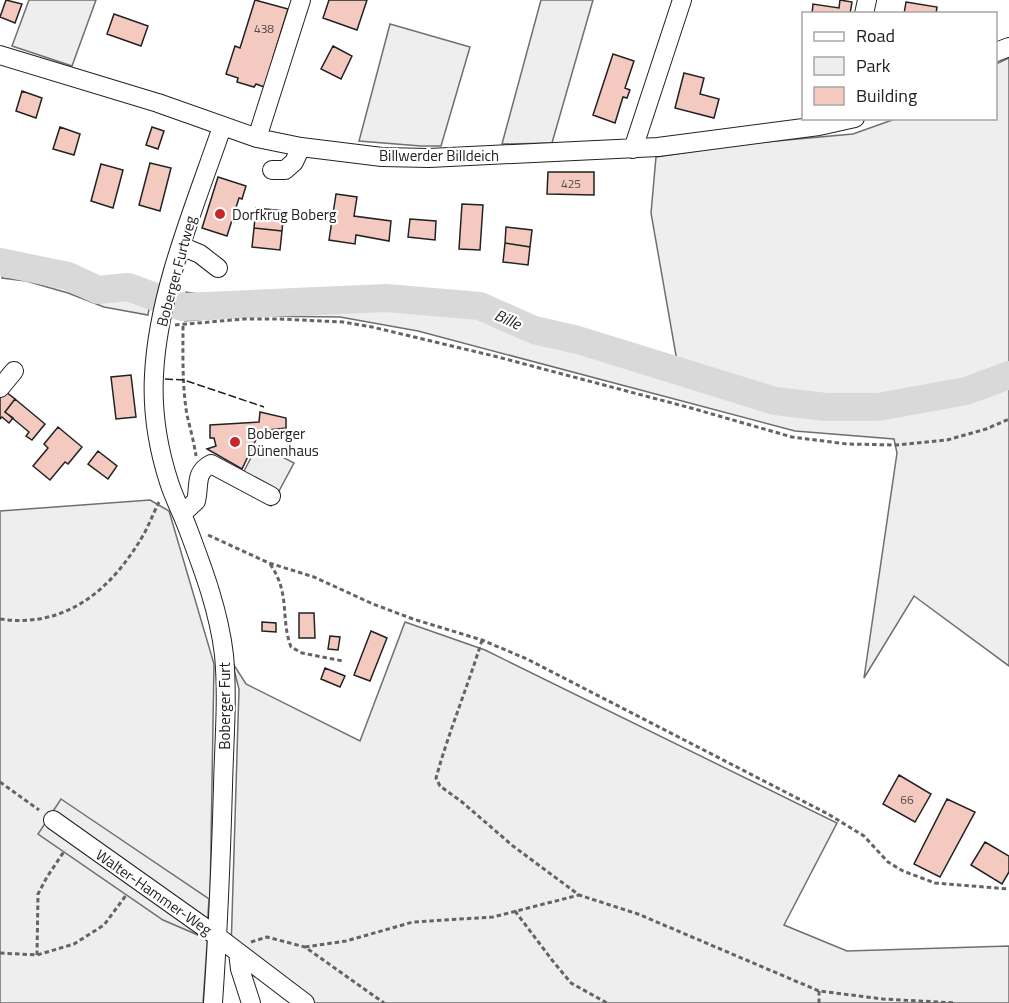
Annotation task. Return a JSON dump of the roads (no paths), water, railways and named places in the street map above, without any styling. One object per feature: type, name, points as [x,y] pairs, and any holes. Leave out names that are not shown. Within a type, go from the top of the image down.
[{"type":"street","points":[[258,138],[301,0]]},
{"type":"street","points":[[633,149],[682,0]]},
{"type":"street","name":"Billwerder Billdeich","points":[[0,55],[258,138],[301,147],[382,157],[429,158],[658,147],[843,120]]},
{"type":"street","name":"Boberger Furtweg","points":[[155,419],[154,376],[162,318],[181,246],[222,127]]},
{"type":"street","points":[[272,170],[285,170],[294,162],[301,147]]},
{"type":"street","points":[[181,246],[200,254],[218,268]]},
{"type":"street","points":[[0,388],[14,371]]},
{"type":"street","name":"Boberger Furt","points":[[155,419],[169,484],[216,610],[224,654],[226,696],[218,937],[213,1003]]},
{"type":"street","points":[[184,520],[196,501],[202,468],[211,464],[271,496]]},
{"type":"street","name":"Walter-Hammer-Weg","points":[[53,820],[218,937],[305,1003]]},
{"type":"street","points":[[238,952],[240,969],[251,1003]]},
{"type":"waterway","name":"Bille","points":[[0,262],[68,276],[98,290],[128,287],[183,307],[386,298],[480,306],[534,330],[578,340],[775,401],[826,407],[878,407],[966,391],[1009,375]]},
{"type":"place","name":"Dorfkrug Boberg","points":[[220,214]]},
{"type":"place","name":"Boberger Dünenhaus","points":[[235,442]]}]
